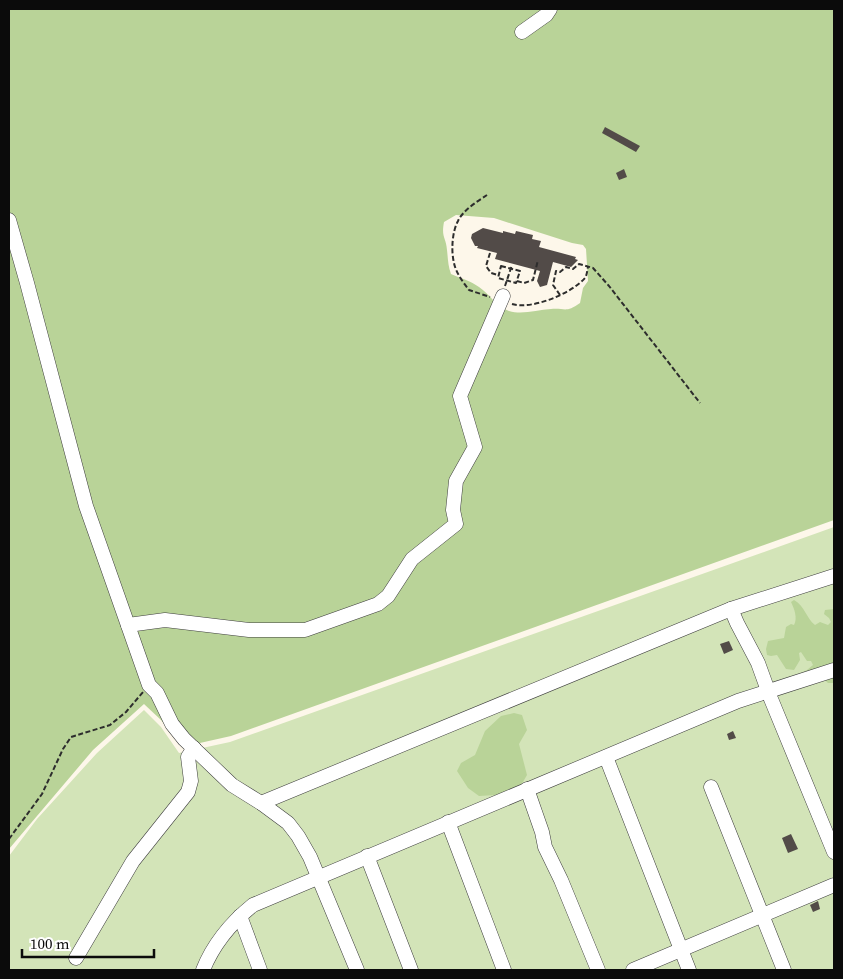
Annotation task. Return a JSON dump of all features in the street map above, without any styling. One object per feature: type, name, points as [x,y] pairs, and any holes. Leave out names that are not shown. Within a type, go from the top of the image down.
[{"type":"lane","points":[[522,32],[546,15],[550,9]]},
{"type":"lane","points":[[9,220],[86,506],[149,685],[157,694],[172,724],[184,739],[232,785],[261,803],[288,824],[298,836],[310,857],[357,970]]},
{"type":"lane","points":[[128,625],[164,620],[249,630],[305,630],[378,604],[388,596],[412,559],[456,524],[453,510],[456,481],[475,447],[460,396],[502,298]]},
{"type":"lane","points":[[261,803],[731,609],[834,576]]},
{"type":"lane","points":[[731,609],[758,663],[834,852]]},
{"type":"lane","points":[[203,970],[215,948],[240,916],[253,905],[318,876],[768,690],[834,670]]},
{"type":"lane","points":[[76,958],[133,861],[188,792],[191,782],[188,756],[194,748]]},
{"type":"lane","points":[[606,757],[689,970]]},
{"type":"lane","points":[[710,787],[784,970]]},
{"type":"lane","points":[[527,789],[542,832],[545,847],[561,880],[598,970]]},
{"type":"lane","points":[[448,822],[504,970]]},
{"type":"lane","points":[[367,856],[411,970]]},
{"type":"lane","points":[[633,970],[834,885]]},
{"type":"lane","points":[[240,916],[260,970]]},
{"type":"path","points":[[487,195],[476,202],[458,220],[453,240],[454,263],[460,277],[469,290],[502,298],[518,306],[528,306],[560,296],[584,278],[588,267]]},
{"type":"path","points":[[490,254],[486,266],[491,273],[498,275],[498,278],[516,283],[517,281],[524,283],[533,280],[538,260]]},
{"type":"path","points":[[560,296],[552,285],[556,272],[560,272],[566,267],[573,269],[579,264],[593,268],[700,403]]},
{"type":"path","points":[[498,275],[501,266],[511,266],[520,271],[517,281]]},
{"type":"path","points":[[502,298],[511,266]]},
{"type":"path","points":[[9,839],[42,794],[63,749],[72,737],[110,724],[126,712],[149,685]]},
{"type":"green space","points":[[9,9],[834,9],[834,520],[231,736],[182,747],[161,720],[144,704],[93,750],[9,849]],"holes":[[[456,215],[494,218],[583,245],[586,249],[588,281],[583,288],[580,303],[566,309],[524,312],[509,311],[500,307],[476,285],[451,274],[443,234],[444,222]]]},
{"type":"green space","points":[[834,527],[834,970],[9,970],[9,856],[37,819],[97,753],[144,710],[161,727],[179,753],[230,742]]},
{"type":"green space","points":[[794,600],[801,605],[815,625],[820,622],[828,625],[831,622],[824,614],[825,610],[834,609],[834,683],[797,675],[813,665],[811,661],[807,661],[801,652],[799,653],[800,660],[794,670],[786,669],[777,655],[767,655],[768,641],[784,638],[786,627],[791,624],[794,625],[796,616],[791,602]]},
{"type":"green space","points":[[514,713],[522,715],[527,730],[519,744],[527,775],[520,787],[496,795],[479,796],[468,788],[457,771],[461,763],[475,755],[485,731],[501,716]]},
{"type":"building","points":[[605,127],[640,146],[636,152],[602,133]]},
{"type":"building","points":[[624,169],[627,177],[619,180],[616,173]]},
{"type":"building","points":[[483,228],[503,233],[503,231],[515,234],[516,231],[533,235],[532,239],[541,241],[539,247],[576,257],[575,259],[578,260],[571,267],[553,262],[547,285],[540,287],[537,281],[540,271],[495,259],[497,253],[475,246],[471,238],[472,234]]},
{"type":"building","points":[[729,641],[733,650],[724,654],[720,644]]},
{"type":"building","points":[[733,731],[736,738],[729,740],[727,734]]},
{"type":"building","points":[[791,834],[798,849],[788,853],[782,838]]},
{"type":"building","points":[[818,901],[820,909],[813,912],[810,905]]}]
